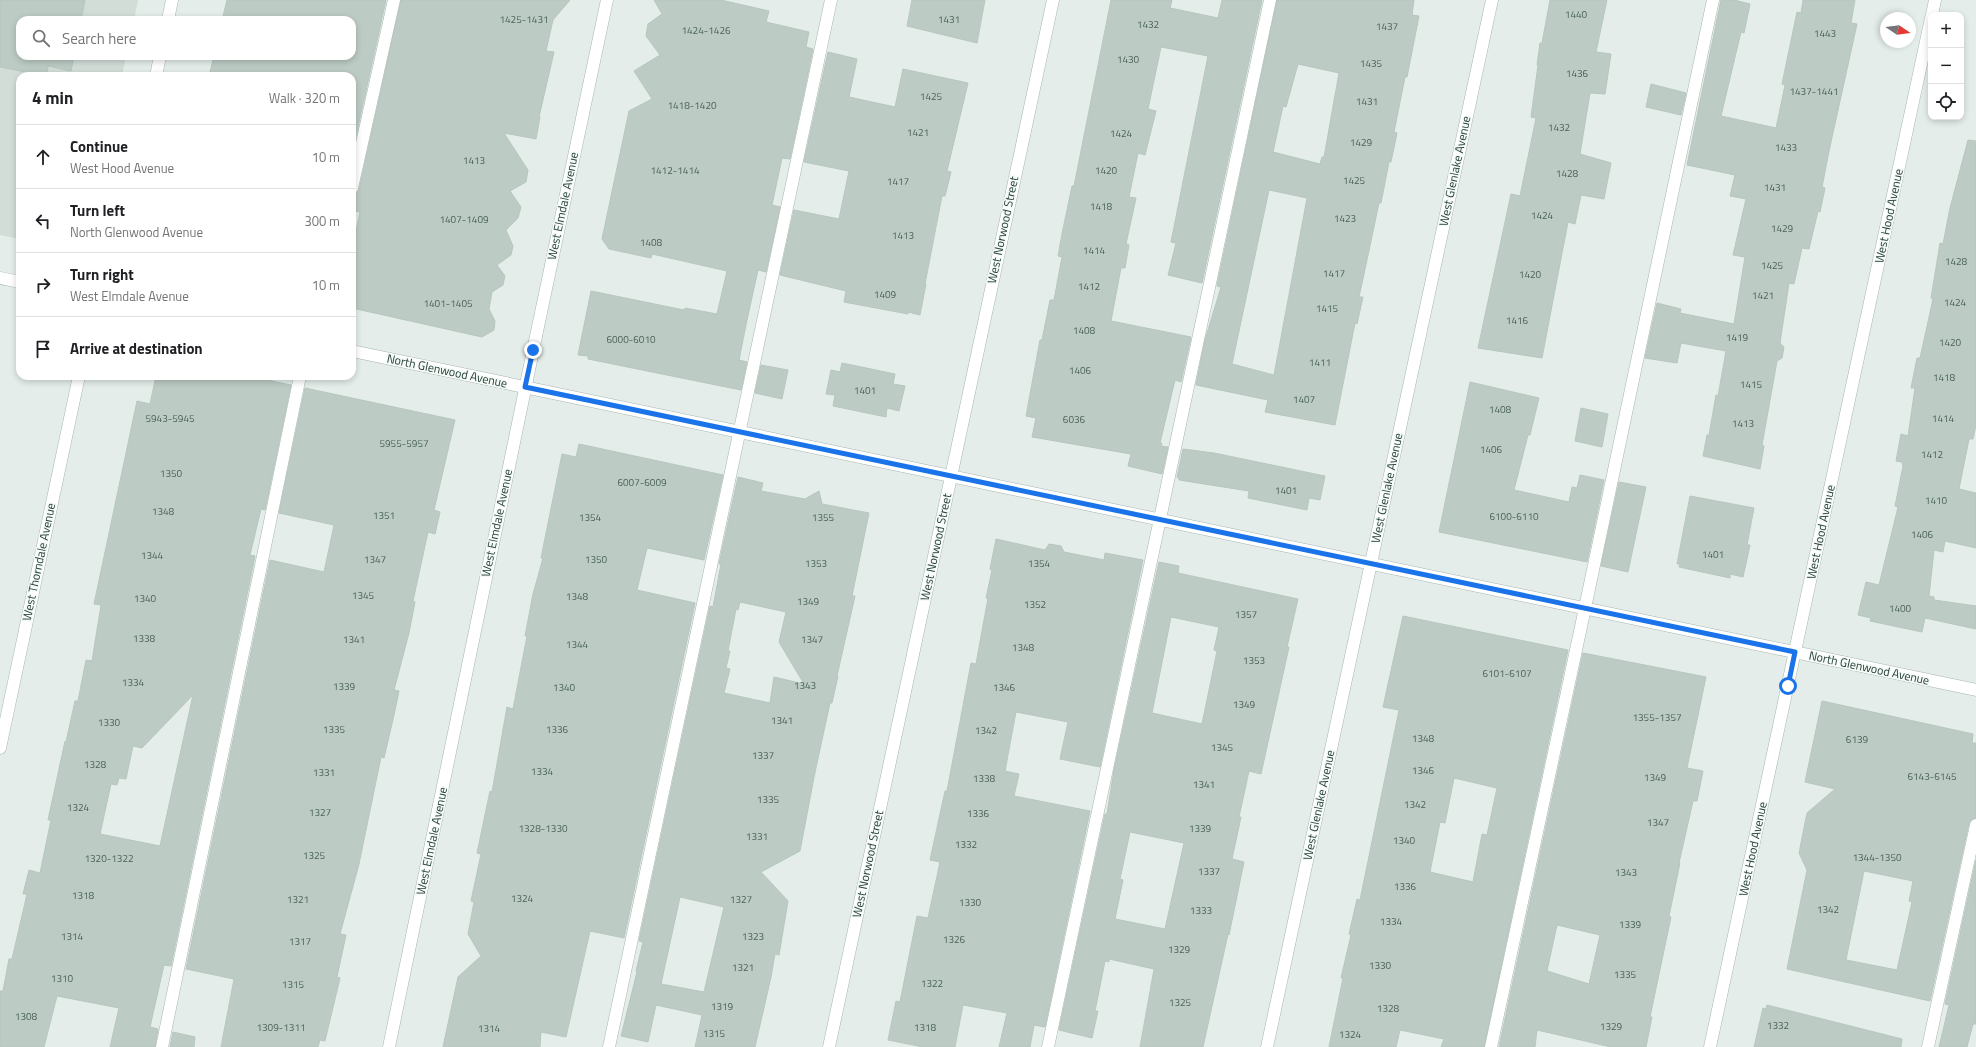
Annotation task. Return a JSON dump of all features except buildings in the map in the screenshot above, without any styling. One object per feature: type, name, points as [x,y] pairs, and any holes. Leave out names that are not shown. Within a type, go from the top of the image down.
[{"type":"street","points":[[169,16],[172,0]]},
{"type":"street","points":[[356,170],[394,0]]},
{"type":"street","name":"West Elmdale Avenue","points":[[389,1047],[525,387],[607,0]]},
{"type":"street","points":[[609,1047],[831,0]]},
{"type":"street","name":"West Norwood Street","points":[[829,1047],[1053,0]]},
{"type":"street","points":[[1048,1047],[1270,0]]},
{"type":"street","name":"West Glenlake Avenue","points":[[1267,1047],[1492,0]]},
{"type":"street","points":[[1491,1047],[1713,0]]},
{"type":"street","name":"West Hood Avenue","points":[[1932,12],[1935,0]]},
{"type":"street","name":"West Hood Avenue","points":[[1710,1047],[1928,30]]},
{"type":"street","points":[[157,72],[159,60]]},
{"type":"street","points":[[0,278],[16,281]]},
{"type":"street","name":"North Glenwood Avenue","points":[[356,352],[1976,690]]},
{"type":"street","name":"West Thorndale Avenue","points":[[0,748],[77,380]]},
{"type":"street","points":[[162,1047],[299,380]]},
{"type":"street","points":[[1928,1047],[1976,825]]},
{"type":"shaded area","points":[[0,0],[138,0],[135,16],[16,16],[16,60],[125,60],[123,72],[16,72],[16,238],[0,235]]},
{"type":"route","points":[[533,350],[525,387],[1795,652],[1788,686]]}]
